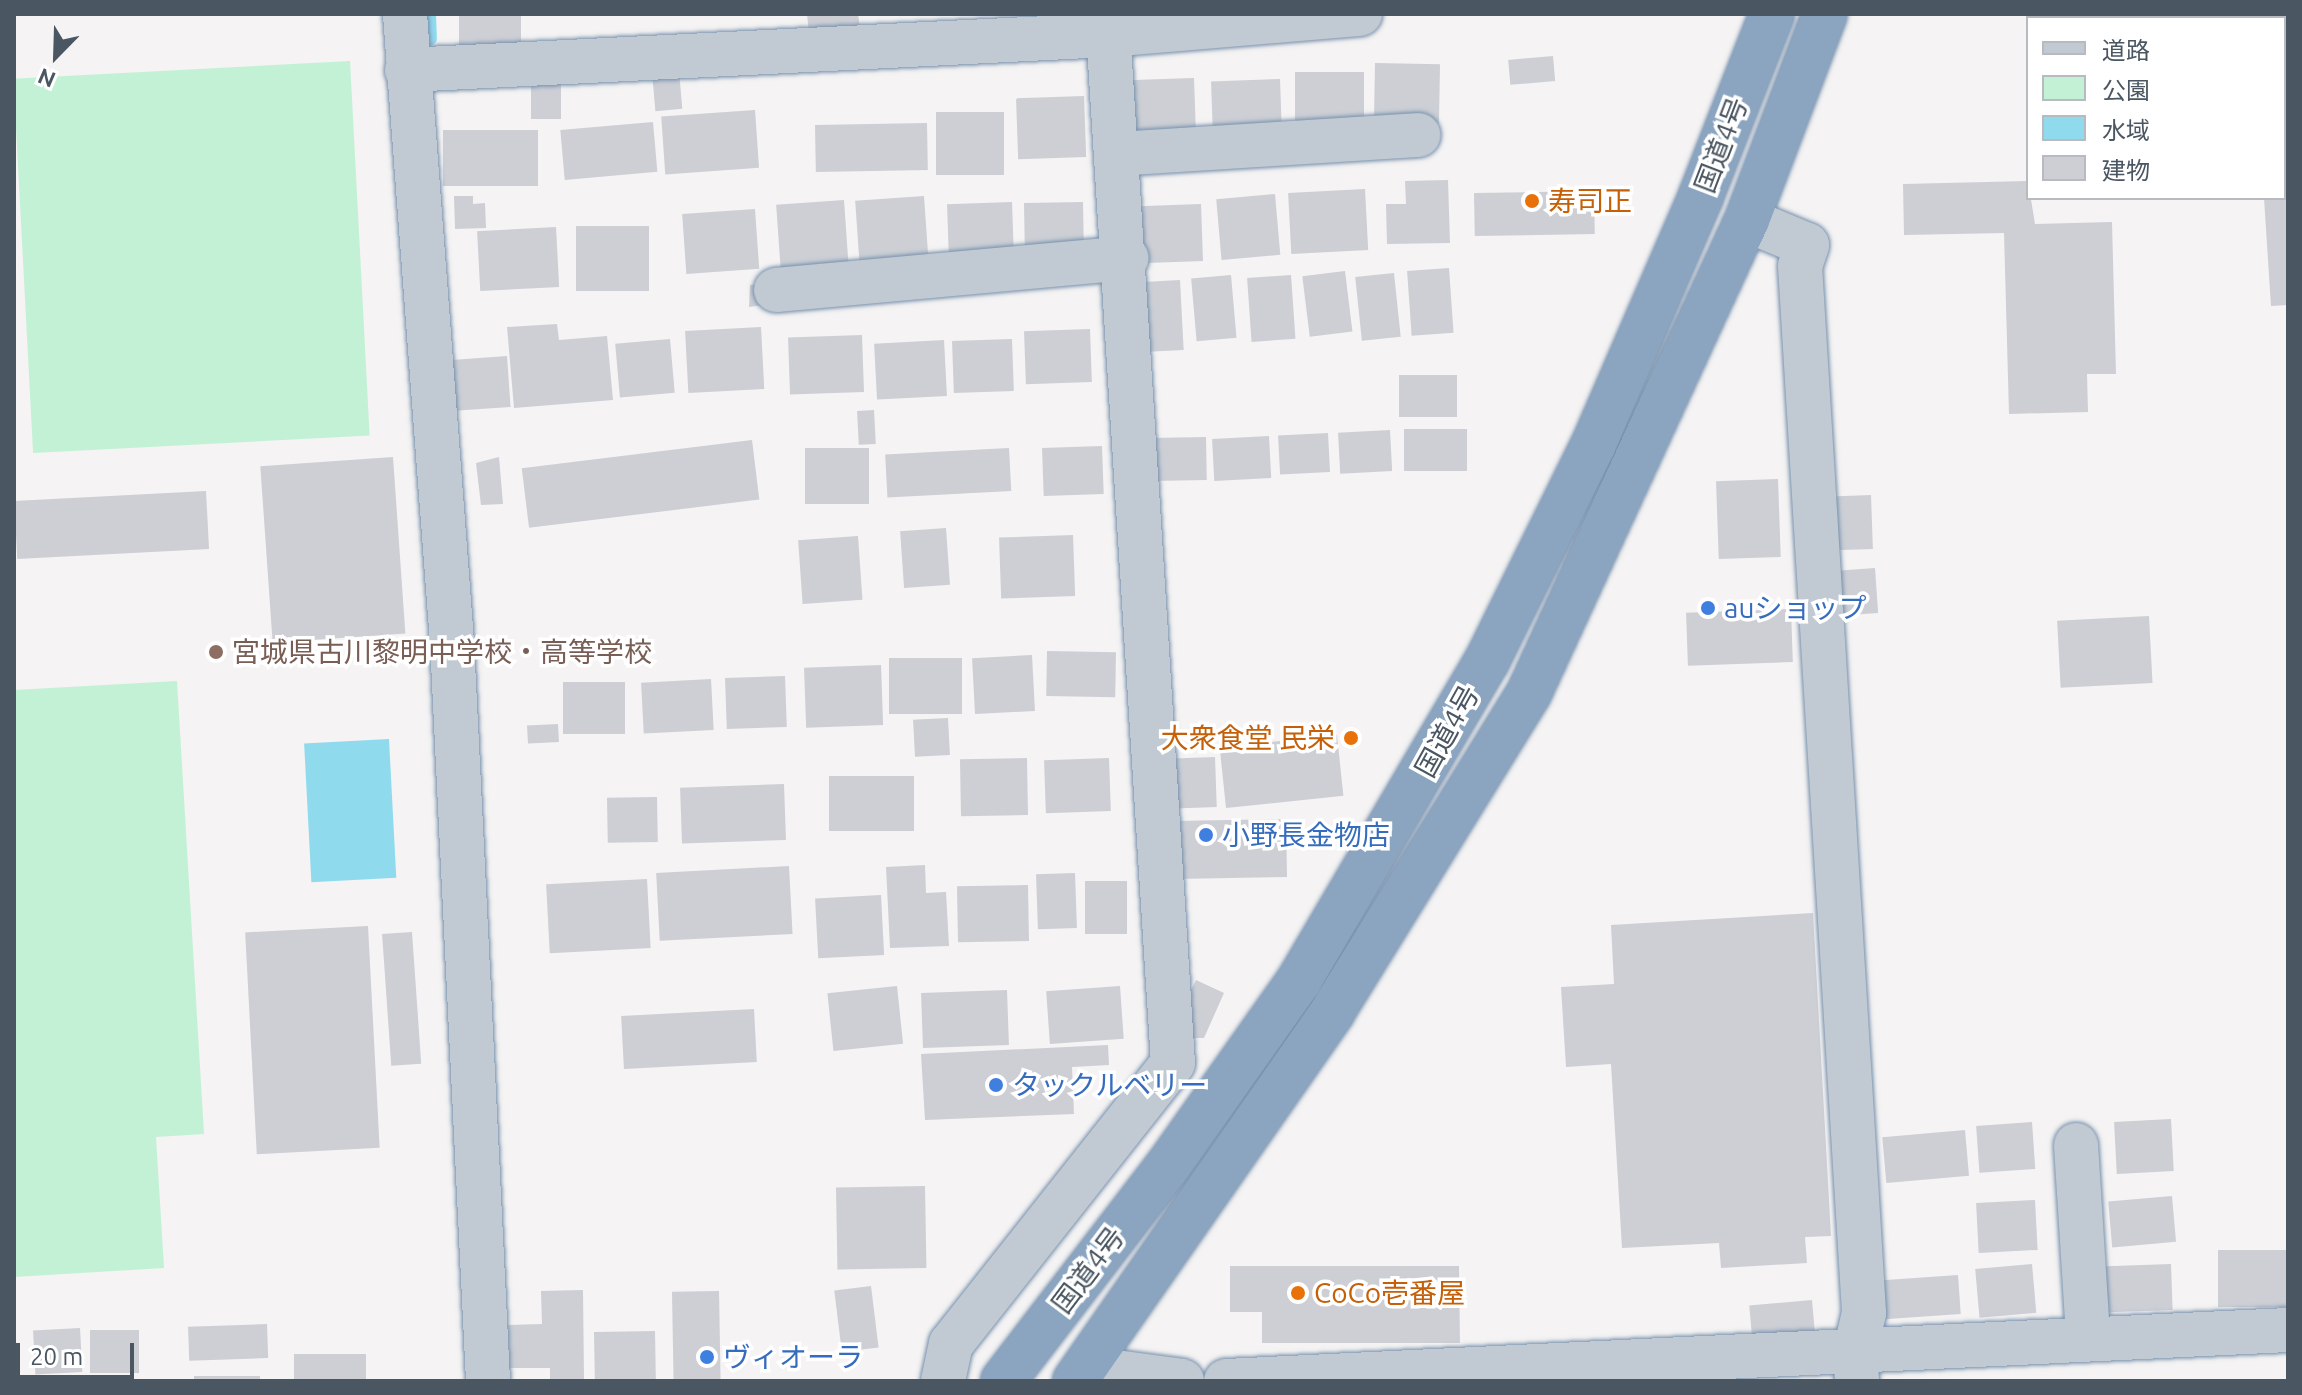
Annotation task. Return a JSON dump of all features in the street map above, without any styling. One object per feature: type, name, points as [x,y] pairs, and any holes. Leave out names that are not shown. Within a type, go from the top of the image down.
[{"type":"highway","name":"国道4号","points":[[1003,1381],[1168,1166],[1299,981],[1487,661],[1593,446],[1701,196],[1772,14]]},
{"type":"highway","name":"国道4号","points":[[1080,1375],[1332,1012],[1529,693],[1747,220],[1825,14]]},
{"type":"street","points":[[405,14],[452,642],[488,1381]]},
{"type":"street","points":[[407,70],[1108,24],[1360,14]]},
{"type":"street","points":[[943,1381],[951,1344],[1173,1063],[1162,941],[1127,258],[1116,154],[1108,24]]},
{"type":"street","points":[[1116,154],[1418,135]]},
{"type":"street","points":[[1747,220],[1807,245],[1800,266],[1864,1313],[1856,1366]]},
{"type":"street","points":[[776,290],[1127,258]]},
{"type":"street","points":[[2076,1145],[2088,1338]]},
{"type":"street","points":[[1226,1381],[1856,1366],[2088,1338],[2288,1330]]},
{"type":"street","points":[[1080,1375],[1182,1381]]},
{"type":"green space","points":[[350,61],[370,435],[33,453],[14,79]]},
{"type":"green space","points":[[177,681],[204,1134],[156,1137],[164,1268],[14,1277],[14,690]]},
{"type":"water","points":[[389,739],[396,878],[311,882],[304,743]]},
{"type":"building","points":[[459,14],[521,14],[521,47],[459,47]]},
{"type":"building","points":[[807,14],[858,14],[860,29],[809,33]]},
{"type":"building","points":[[2253,14],[2288,14],[2288,305],[2271,306],[2264,200],[2286,200],[2286,16]]},
{"type":"building","points":[[1553,56],[1555,81],[1510,85],[1508,60]]},
{"type":"building","points":[[1375,63],[1440,64],[1439,123],[1374,122]]},
{"type":"building","points":[[679,71],[682,109],[655,111],[652,73]]},
{"type":"building","points":[[1295,72],[1364,72],[1364,129],[1295,129]]},
{"type":"building","points":[[1194,78],[1196,134],[1128,136],[1126,80]]},
{"type":"building","points":[[1280,79],[1282,129],[1213,131],[1211,81]]},
{"type":"building","points":[[531,84],[561,84],[561,119],[531,119]]},
{"type":"building","points":[[1084,96],[1086,157],[1018,159],[1016,98]]},
{"type":"building","points":[[755,110],[759,168],[665,174],[661,117]]},
{"type":"building","points":[[936,112],[1004,112],[1004,175],[936,175]]},
{"type":"building","points":[[653,122],[657,172],[565,180],[560,130]]},
{"type":"building","points":[[927,123],[928,170],[816,172],[815,125]]},
{"type":"building","points":[[443,130],[538,130],[538,186],[443,186]]},
{"type":"building","points":[[1448,180],[1450,243],[1387,244],[1386,204],[1406,204],[1405,181]]},
{"type":"building","points":[[2026,181],[2026,200],[2031,200],[2035,224],[2112,222],[2116,374],[2087,374],[2088,412],[2009,414],[2004,233],[1904,235],[1903,184]]},
{"type":"building","points":[[1365,189],[1368,250],[1291,254],[1288,193]]},
{"type":"building","points":[[1594,191],[1595,234],[1475,236],[1474,193]]},
{"type":"building","points":[[1275,194],[1280,255],[1222,260],[1216,199]]},
{"type":"building","points":[[454,196],[473,196],[473,204],[485,203],[486,228],[455,229]]},
{"type":"building","points":[[924,196],[928,259],[860,264],[855,201]]},
{"type":"building","points":[[844,200],[849,265],[781,270],[776,205]]},
{"type":"building","points":[[1012,202],[1014,260],[949,262],[947,204]]},
{"type":"building","points":[[1083,202],[1084,258],[1025,259],[1024,203]]},
{"type":"building","points":[[1201,204],[1203,261],[1133,263],[1131,206]]},
{"type":"building","points":[[755,209],[759,269],[686,274],[682,214]]},
{"type":"building","points":[[576,226],[649,226],[649,291],[576,291]]},
{"type":"building","points":[[556,227],[559,287],[480,291],[477,231]]},
{"type":"building","points":[[1449,268],[1454,333],[1412,336],[1407,271]]},
{"type":"building","points":[[1345,271],[1352,332],[1310,337],[1302,276]]},
{"type":"building","points":[[1394,273],[1401,337],[1362,341],[1355,277]]},
{"type":"building","points":[[1231,275],[1236,338],[1197,341],[1191,278]]},
{"type":"building","points":[[1291,275],[1295,339],[1252,342],[1247,278]]},
{"type":"building","points":[[1180,280],[1184,350],[1143,352],[1139,282]]},
{"type":"building","points":[[765,284],[768,304],[749,307],[750,285]]},
{"type":"building","points":[[557,324],[559,340],[607,336],[613,400],[514,408],[507,327]]},
{"type":"building","points":[[761,327],[764,389],[688,393],[685,331]]},
{"type":"building","points":[[1090,329],[1092,382],[1026,384],[1024,331]]},
{"type":"building","points":[[862,335],[864,392],[790,395],[788,338]]},
{"type":"building","points":[[670,339],[675,393],[620,398],[615,344]]},
{"type":"building","points":[[1012,339],[1014,391],[954,393],[952,341]]},
{"type":"building","points":[[944,340],[947,396],[877,400],[874,344]]},
{"type":"building","points":[[507,356],[511,407],[455,411],[451,360]]},
{"type":"building","points":[[1399,375],[1457,375],[1457,417],[1399,417]]},
{"type":"building","points":[[874,410],[876,444],[859,445],[857,411]]},
{"type":"building","points":[[1404,429],[1467,429],[1467,471],[1404,471]]},
{"type":"building","points":[[1390,430],[1392,471],[1340,474],[1338,433]]},
{"type":"building","points":[[1328,433],[1330,472],[1280,475],[1278,436]]},
{"type":"building","points":[[1269,436],[1271,478],[1214,481],[1212,439]]},
{"type":"building","points":[[1206,437],[1207,480],[1151,481],[1150,438]]},
{"type":"building","points":[[752,440],[759,500],[529,528],[522,468]]},
{"type":"building","points":[[1102,446],[1104,494],[1044,496],[1042,448]]},
{"type":"building","points":[[805,448],[869,448],[869,504],[805,504]]},
{"type":"building","points":[[1009,448],[1011,491],[887,497],[885,454]]},
{"type":"building","points":[[393,457],[405,634],[273,643],[260,466]]},
{"type":"building","points":[[499,457],[503,504],[481,505],[476,463]]},
{"type":"building","points":[[1778,479],[1781,557],[1719,559],[1716,481]]},
{"type":"building","points":[[206,491],[209,549],[17,559],[14,501]]},
{"type":"building","points":[[1871,495],[1873,549],[1826,551],[1824,497]]},
{"type":"building","points":[[946,528],[950,585],[904,588],[900,531]]},
{"type":"building","points":[[1073,535],[1075,596],[1001,599],[999,538]]},
{"type":"building","points":[[858,536],[862,600],[803,604],[798,540]]},
{"type":"building","points":[[1875,568],[1878,613],[1833,616],[1830,571]]},
{"type":"building","points":[[1791,609],[1793,662],[1688,666],[1686,613]]},
{"type":"building","points":[[2149,616],[2153,683],[2061,688],[2057,621]]},
{"type":"building","points":[[1047,651],[1116,652],[1115,697],[1046,696]]},
{"type":"building","points":[[1032,655],[1035,711],[975,714],[972,658]]},
{"type":"building","points":[[889,658],[962,658],[962,714],[889,714]]},
{"type":"building","points":[[881,665],[883,725],[806,728],[804,668]]},
{"type":"building","points":[[785,676],[787,727],[727,729],[725,678]]},
{"type":"building","points":[[711,679],[714,730],[644,734],[641,683]]},
{"type":"building","points":[[563,682],[625,682],[625,734],[563,734]]},
{"type":"building","points":[[948,718],[950,755],[915,757],[913,720]]},
{"type":"building","points":[[558,724],[559,742],[528,744],[527,726]]},
{"type":"building","points":[[1337,735],[1343,796],[1226,808],[1220,747]]},
{"type":"building","points":[[1215,757],[1217,807],[1168,809],[1166,759]]},
{"type":"building","points":[[1027,758],[1028,815],[961,816],[960,759]]},
{"type":"building","points":[[1109,758],[1111,811],[1046,813],[1044,760]]},
{"type":"building","points":[[829,776],[914,776],[914,831],[829,831]]},
{"type":"building","points":[[784,784],[786,840],[682,844],[680,788]]},
{"type":"building","points":[[657,797],[658,842],[608,843],[607,798]]},
{"type":"building","points":[[1286,819],[1287,877],[1175,879],[1174,821]]},
{"type":"building","points":[[925,865],[926,893],[946,892],[949,946],[890,948],[886,867]]},
{"type":"building","points":[[789,866],[793,934],[660,941],[656,873]]},
{"type":"building","points":[[1075,873],[1077,928],[1038,929],[1036,874]]},
{"type":"building","points":[[647,879],[651,948],[550,953],[546,884]]},
{"type":"building","points":[[1085,881],[1127,881],[1127,934],[1085,934]]},
{"type":"building","points":[[1028,885],[1029,941],[958,942],[957,886]]},
{"type":"building","points":[[881,895],[884,955],[818,958],[815,898]]},
{"type":"building","points":[[1813,913],[1831,1236],[1805,1237],[1807,1263],[1721,1268],[1719,1243],[1622,1248],[1611,1064],[1566,1067],[1561,987],[1614,984],[1611,925]]},
{"type":"building","points":[[368,926],[380,1148],[257,1154],[245,932]]},
{"type":"building","points":[[412,932],[421,1064],[391,1066],[382,934]]},
{"type":"building","points":[[1196,980],[1224,993],[1204,1038],[1167,1038]]},
{"type":"building","points":[[897,986],[903,1044],[833,1051],[827,993]]},
{"type":"building","points":[[1120,986],[1124,1039],[1050,1044],[1046,991]]},
{"type":"building","points":[[1007,990],[1009,1045],[923,1048],[921,993]]},
{"type":"building","points":[[754,1009],[757,1062],[624,1069],[621,1016]]},
{"type":"building","points":[[1108,1045],[1109,1065],[1072,1067],[1074,1114],[925,1120],[921,1054]]},
{"type":"building","points":[[2171,1119],[2174,1171],[2117,1174],[2114,1122]]},
{"type":"building","points":[[2032,1122],[2035,1169],[1979,1173],[1976,1126]]},
{"type":"building","points":[[1965,1130],[1969,1176],[1886,1183],[1882,1137]]},
{"type":"building","points":[[925,1186],[926,1268],[837,1270],[836,1188]]},
{"type":"building","points":[[2172,1196],[2176,1242],[2112,1247],[2108,1202]]},
{"type":"building","points":[[2035,1200],[2038,1250],[1979,1253],[1976,1203]]},
{"type":"building","points":[[2218,1250],[2288,1250],[2288,1307],[2218,1307]]},
{"type":"building","points":[[2032,1264],[2036,1313],[1979,1318],[1975,1269]]},
{"type":"building","points":[[2171,1264],[2173,1310],[2101,1312],[2099,1267]]},
{"type":"building","points":[[1230,1266],[1459,1266],[1460,1343],[1262,1343],[1262,1312],[1230,1312]]},
{"type":"building","points":[[1958,1275],[1961,1314],[1885,1319],[1882,1280]]},
{"type":"building","points":[[871,1286],[879,1348],[842,1352],[834,1291]]},
{"type":"building","points":[[583,1290],[584,1379],[550,1380],[550,1368],[509,1368],[508,1325],[542,1324],[541,1291]]},
{"type":"building","points":[[719,1291],[721,1380],[674,1381],[672,1292]]},
{"type":"building","points":[[1812,1300],[1815,1333],[1752,1338],[1749,1305]]},
{"type":"building","points":[[267,1324],[268,1358],[189,1361],[188,1327]]},
{"type":"building","points":[[80,1328],[82,1372],[35,1374],[33,1330]]},
{"type":"building","points":[[90,1330],[139,1330],[139,1373],[90,1373]]},
{"type":"building","points":[[655,1331],[656,1381],[595,1381],[594,1332]]},
{"type":"building","points":[[294,1354],[366,1354],[366,1381],[294,1381]]},
{"type":"building","points":[[194,1376],[260,1376],[260,1381],[194,1381]]},
{"type":"waterway","points":[[430,14],[431,39]]},
{"type":"place","name":"寿司正","points":[[1532,201]]},
{"type":"place","name":"auショップ","points":[[1708,608]]},
{"type":"place","name":"宮城県古川黎明中学校・高等学校","points":[[216,652]]},
{"type":"place","name":"大衆食堂 民栄","points":[[1351,738]]},
{"type":"place","name":"小野長金物店","points":[[1206,835]]},
{"type":"place","name":"タックルベリー","points":[[996,1085]]},
{"type":"place","name":"CoCo壱番屋","points":[[1298,1293]]},
{"type":"place","name":"ヴィオーラ","points":[[707,1357]]}]
